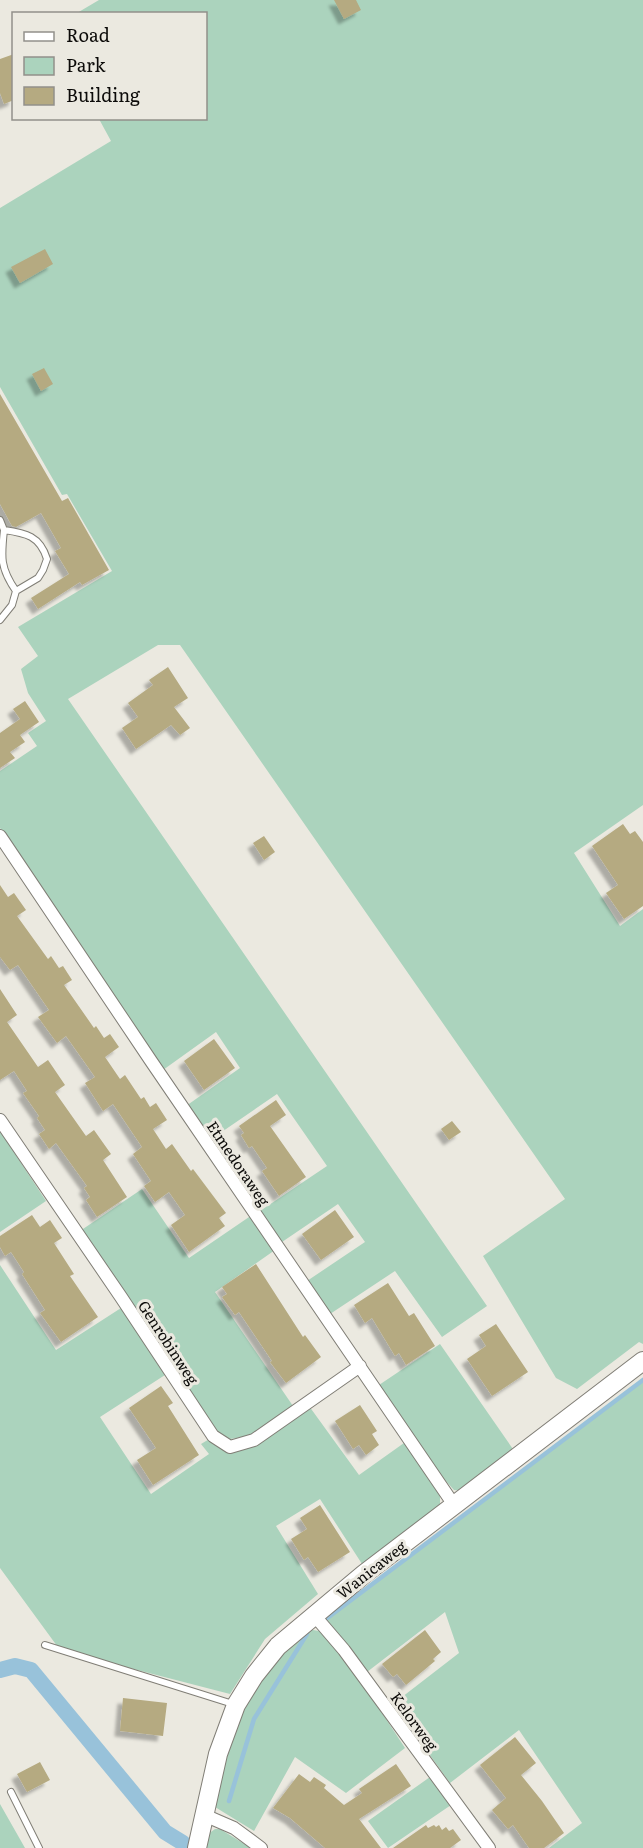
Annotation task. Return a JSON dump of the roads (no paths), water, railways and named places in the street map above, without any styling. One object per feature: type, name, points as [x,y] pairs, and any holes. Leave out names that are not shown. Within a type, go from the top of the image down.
[{"type":"street","name":"Etmedoraweg","points":[[0,836],[454,1505]]},
{"type":"street","name":"Genrobinweg","points":[[0,1120],[213,1436],[230,1447],[254,1440],[360,1366]]},
{"type":"street","name":"Wanicaweg","points":[[197,1848],[218,1754],[236,1705],[254,1676],[279,1646],[364,1574],[643,1361]]},
{"type":"street","name":"Kelorweg","points":[[314,1615],[345,1650],[489,1848]]},
{"type":"street","points":[[204,1815],[234,1828],[261,1848]]},
{"type":"lane","points":[[0,520],[4,530],[2,567],[16,591]]},
{"type":"lane","points":[[0,620],[12,605],[16,591],[38,578],[47,559],[40,542],[23,533],[4,530]]},
{"type":"lane","points":[[45,1646],[236,1705]]},
{"type":"lane","points":[[11,1792],[39,1848]]},
{"type":"waterway","points":[[326,1619],[643,1380]]},
{"type":"waterway","points":[[229,1801],[254,1719],[307,1634]]},
{"type":"waterway","points":[[0,1670],[15,1666],[31,1670],[165,1832],[183,1843]]}]
